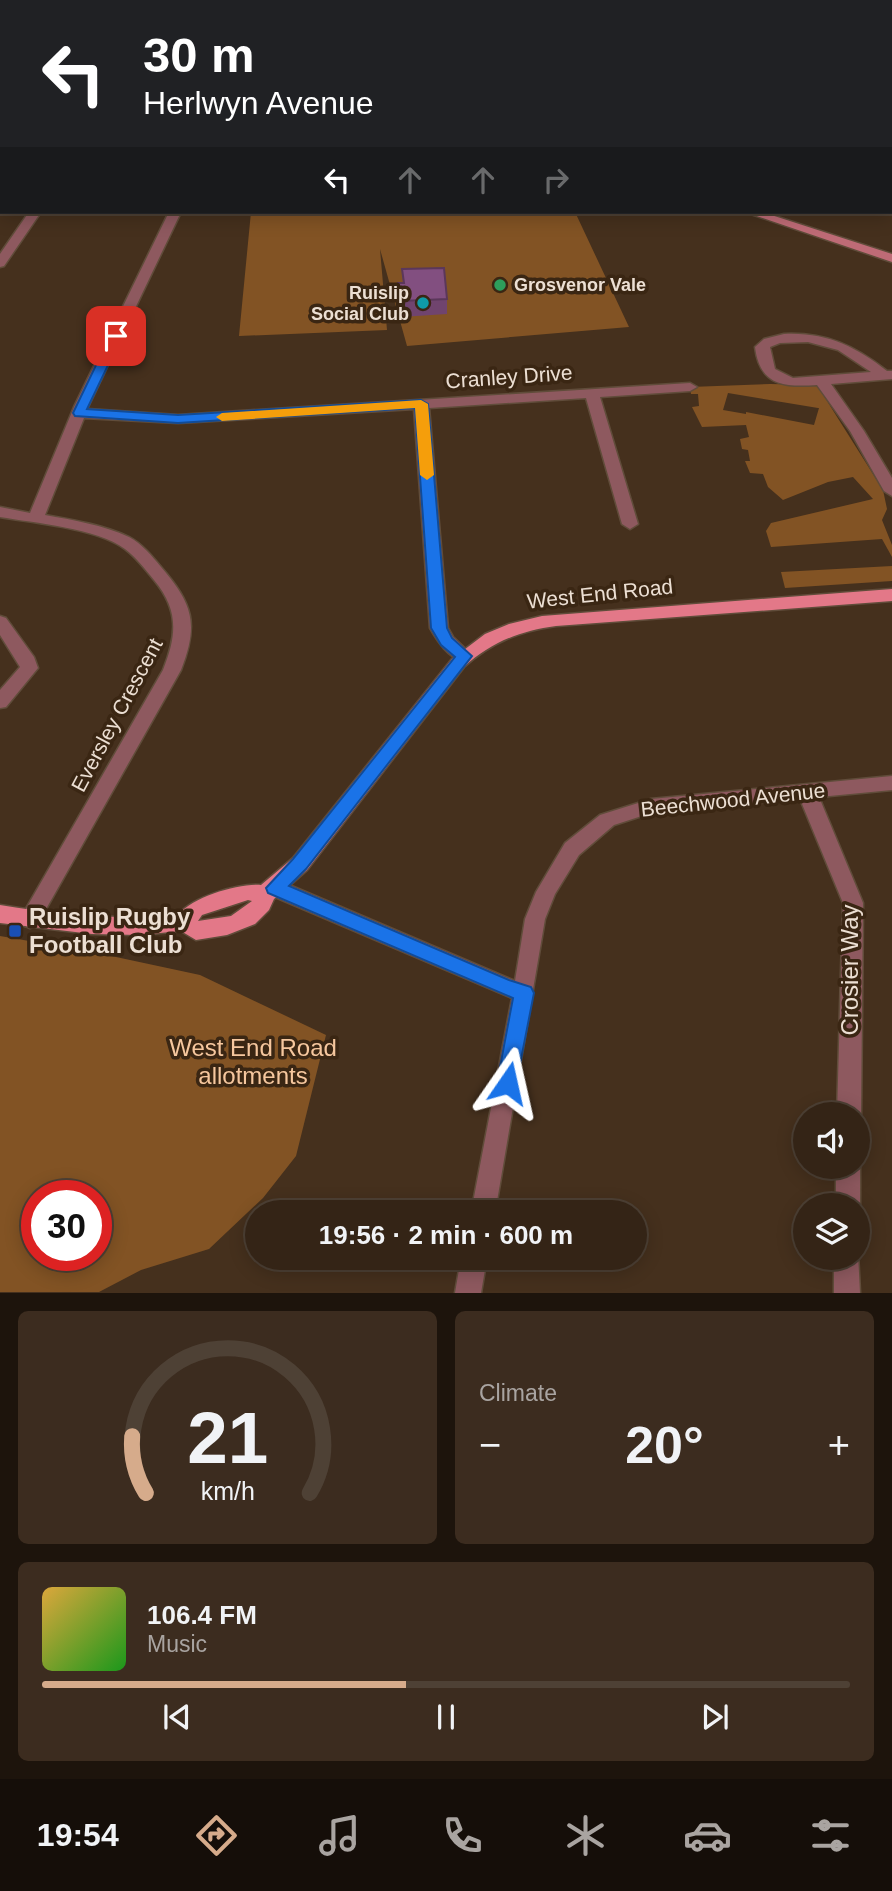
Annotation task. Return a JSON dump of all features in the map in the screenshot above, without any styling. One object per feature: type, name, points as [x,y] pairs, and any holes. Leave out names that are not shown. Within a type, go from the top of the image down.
[{"type":"main road","name":"West End Road","points":[[0,914],[114,926],[156,926],[185,922],[196,931],[228,925],[260,910],[270,891],[300,864],[464,656],[492,637],[535,623],[892,595]]},
{"type":"street","points":[[0,263],[34,214]]},
{"type":"street","points":[[35,520],[79,413],[174,214]]},
{"type":"street","points":[[757,214],[892,258]]},
{"type":"street","points":[[805,338],[839,344],[888,376],[781,381],[773,377],[762,347],[777,339],[805,338]]},
{"type":"street","points":[[822,381],[857,431],[892,491]]},
{"type":"street","name":"Cranley Drive","points":[[79,413],[178,419],[690,387]]},
{"type":"street","points":[[593,393],[631,524]]},
{"type":"street","points":[[421,404],[439,628],[446,641],[464,656]]},
{"type":"street","name":"Eversley Crescent","points":[[0,512],[103,534],[136,549],[177,596],[184,611],[185,629],[181,649],[172,670],[30,919]]},
{"type":"street","points":[[0,622],[28,661],[29,668],[0,702]]},
{"type":"street","name":"Beechwood Avenue","points":[[485,1200],[535,919],[546,892],[572,849],[607,820],[651,806],[892,783]]},
{"type":"street","name":"Crosier Way","points":[[807,792],[853,903],[849,1102]]},
{"type":"street","points":[[270,891],[524,993]]},
{"type":"street","points":[[468,1293],[472,1270]]},
{"type":"street","points":[[846,1293],[847,1270]]},
{"type":"green space","name":"Grosvenor Vale","points":[[251,214],[576,214],[629,327],[407,346],[380,249],[387,330],[239,336]]},
{"type":"green space","points":[[817,385],[883,490],[887,509],[882,520],[892,545],[892,557],[882,539],[771,547],[766,531],[771,523],[873,499],[853,477],[828,482],[783,500],[768,487],[763,474],[750,473],[745,461],[750,461],[748,450],[742,449],[740,439],[749,437],[746,425],[702,427],[692,407],[699,406],[698,394],[691,394],[690,387]],"holes":[[[728,393],[819,408],[814,425],[746,414],[723,410]]]},
{"type":"green space","points":[[892,566],[892,581],[785,588],[781,572]]},
{"type":"green space","name":"West End Road allotments","points":[[0,936],[88,951],[200,975],[326,1035],[296,1156],[263,1198],[245,1200],[245,1215],[209,1249],[141,1270],[99,1292],[0,1292]]},
{"type":"building","points":[[444,268],[447,299],[401,301],[398,283],[404,283],[402,269]]},
{"type":"slow traffic","points":[[222,417],[421,404],[427,475]]},
{"type":"place","name":"Grosvenor Vale","points":[[500,285]]},
{"type":"place","name":"Ruislip Social Club","points":[[423,303]]},
{"type":"place","name":"Ruislip Rugby Football Club","points":[[15,931]]},
{"type":"route","points":[[116,336],[79,413],[178,419],[421,404],[439,628],[446,641],[464,656],[300,864],[275,888],[524,993],[508,1083]]}]
